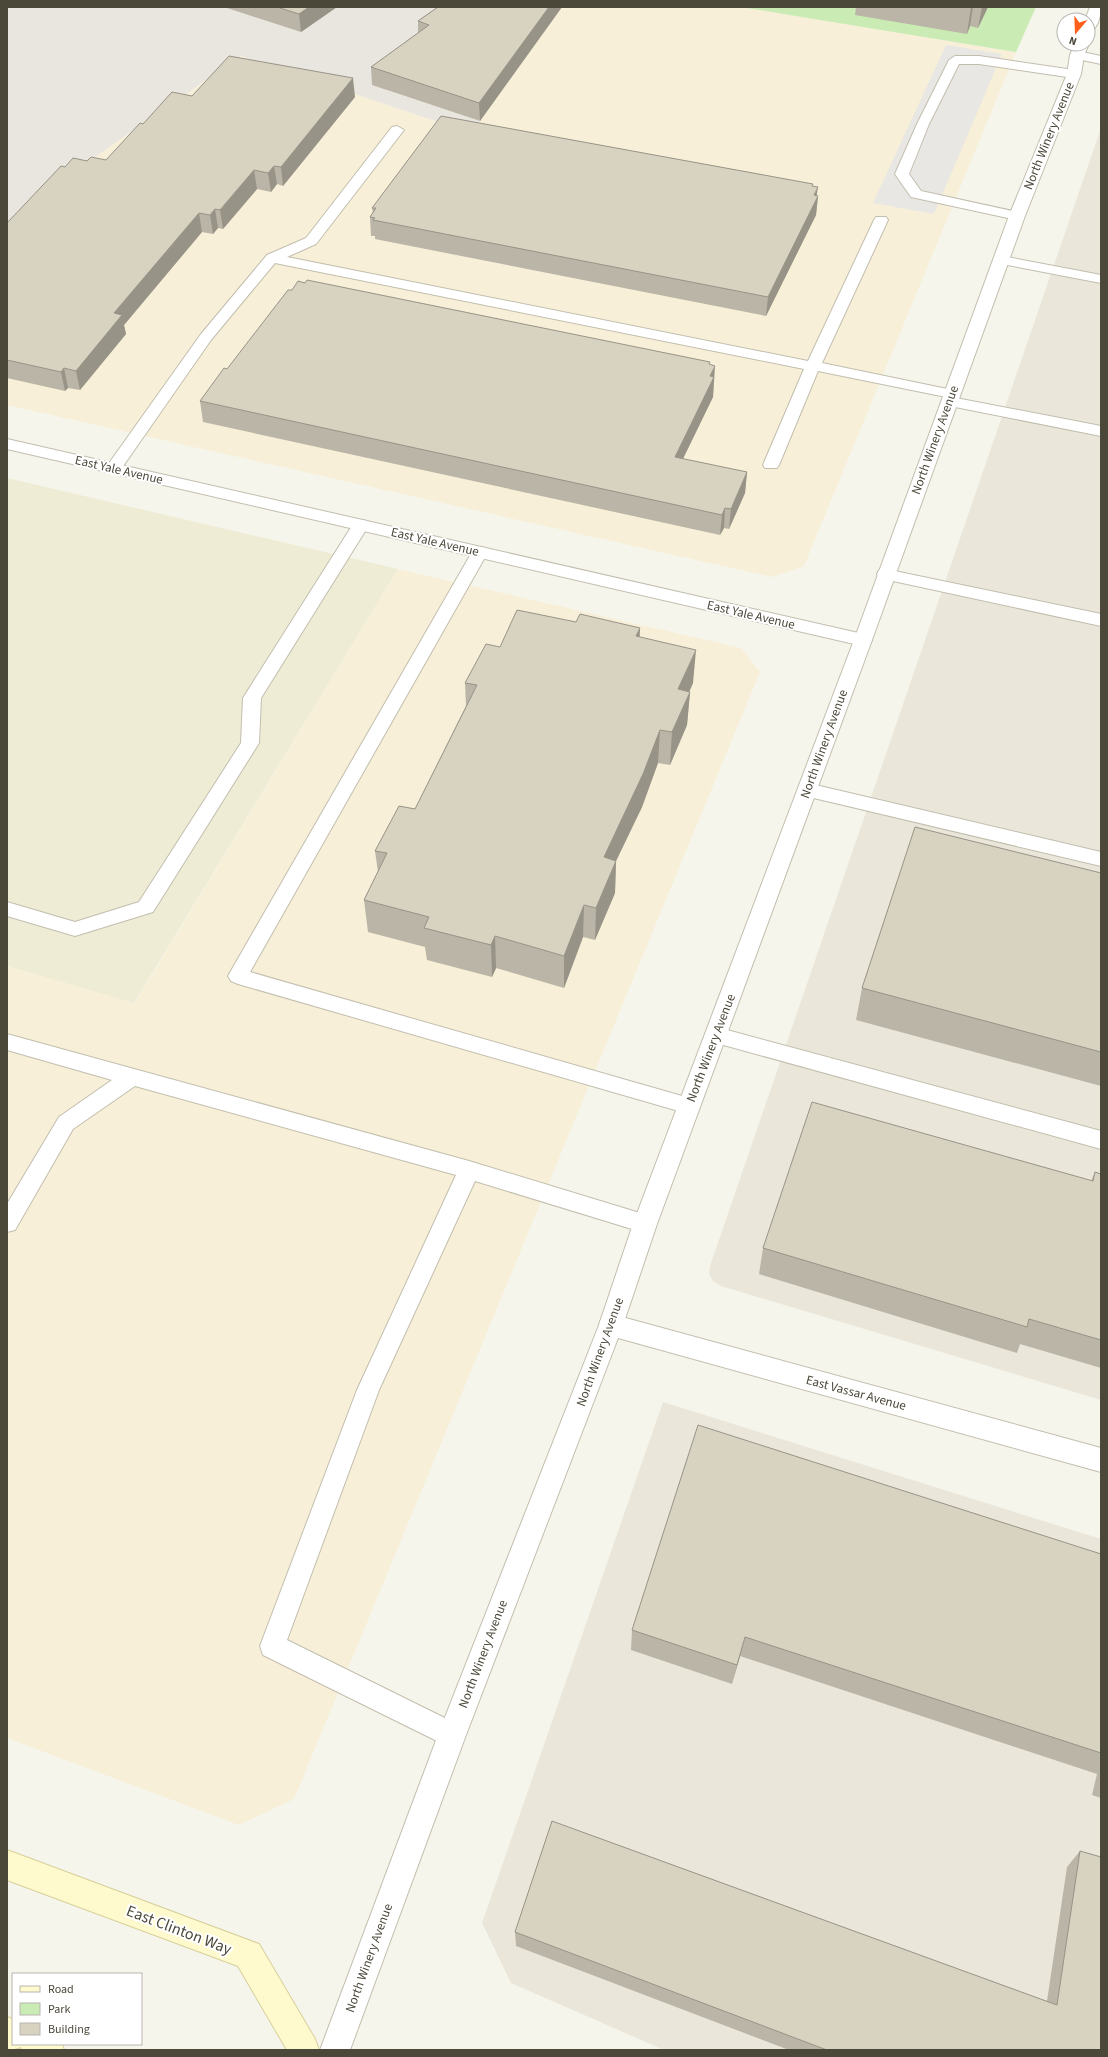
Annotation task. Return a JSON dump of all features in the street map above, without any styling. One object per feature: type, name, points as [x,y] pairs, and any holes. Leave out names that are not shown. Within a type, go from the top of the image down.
[{"type":"main road","name":"East Clinton Way","points":[[7,1865],[248,1955],[304,2050]]},
{"type":"main road","points":[[37,2045],[49,2050]]},
{"type":"street","name":"North Winery Avenue","points":[[335,2050],[452,1735],[611,1325],[645,1224],[807,790],[1017,216],[1078,58]]},
{"type":"street","name":"East Yale Avenue","points":[[7,444],[862,640]]},
{"type":"street","name":"East Vassar Avenue","points":[[611,1325],[1101,1460]]},
{"type":"lane","points":[[1017,216],[916,194],[902,174],[933,103],[955,60],[1078,58],[1101,60]]},
{"type":"lane","points":[[113,469],[206,337],[272,258],[311,241],[397,130]]},
{"type":"lane","points":[[772,466],[813,366],[881,220]]},
{"type":"lane","points":[[272,258],[813,366],[1101,431]]},
{"type":"lane","points":[[1002,260],[1101,279]]},
{"type":"lane","points":[[7,910],[75,929],[146,907],[250,743],[252,698],[361,525]]},
{"type":"lane","points":[[480,552],[238,976],[689,1106]]},
{"type":"lane","points":[[885,574],[1101,620]]},
{"type":"lane","points":[[807,790],[1101,860]]},
{"type":"lane","points":[[716,1036],[1101,1140]]},
{"type":"lane","points":[[7,1042],[469,1170],[645,1224]]},
{"type":"lane","points":[[7,1223],[66,1124],[132,1077]]},
{"type":"lane","points":[[452,1735],[272,1646],[368,1390],[469,1170]]},
{"type":"shaded area","points":[[7,7],[448,7],[386,90],[480,121],[471,133],[241,56],[30,202],[7,226]]},
{"type":"shaded area","points":[[562,7],[741,7],[1016,52],[804,566],[772,577],[7,405],[7,226],[30,202],[241,56],[471,133]]},
{"type":"shaded area","points":[[946,45],[1002,54],[934,214],[873,203]]},
{"type":"shaded area","points":[[1101,128],[1101,1400],[721,1286],[713,1281],[709,1274],[710,1266]]},
{"type":"shaded area","points":[[7,478],[398,569],[134,1003],[7,966]]},
{"type":"shaded area","points":[[398,569],[741,648],[760,672],[294,1799],[239,1825],[7,1738],[7,966],[135,1003]]},
{"type":"shaded area","points":[[663,1402],[1101,1539],[1101,2050],[664,2050],[511,1983],[482,1923]]},
{"type":"green space","points":[[741,7],[1036,7],[1016,52]]},
{"type":"building","points":[[277,7],[309,7],[299,14]]},
{"type":"building","points":[[438,7],[549,7],[479,103],[371,67],[429,25],[418,21]]},
{"type":"building","points":[[229,56],[353,78],[281,167],[274,166],[268,173],[254,170],[220,210],[215,209],[210,215],[199,213],[114,313],[122,315],[76,371],[64,368],[61,372],[7,360],[7,223],[61,166],[65,167],[73,158],[87,161],[91,157],[106,160],[140,123],[143,124],[172,92],[192,96]]},
{"type":"building","points":[[441,116],[813,184],[812,186],[818,187],[814,195],[818,196],[768,297],[373,220],[375,218],[370,217],[376,208],[372,208]]},
{"type":"building","points":[[307,280],[710,362],[709,364],[715,366],[710,376],[714,377],[675,457],[747,472],[731,509],[725,508],[722,515],[200,401],[224,368],[227,369],[288,290],[292,290],[298,281],[305,283]]},
{"type":"building","points":[[517,610],[576,622],[580,614],[640,628],[636,636],[696,650],[678,689],[690,692],[672,732],[660,730],[643,774],[604,857],[616,861],[596,908],[584,905],[564,956],[495,936],[491,945],[424,928],[429,917],[364,900],[387,853],[375,851],[399,806],[415,809],[477,685],[465,683],[486,644],[500,647]]},
{"type":"building","points":[[915,827],[1101,873],[1101,1052],[862,988]]},
{"type":"building","points":[[812,1102],[1093,1181],[1095,1172],[1101,1174],[1101,1340],[1029,1319],[1027,1327],[763,1248]]},
{"type":"building","points":[[698,1425],[1101,1554],[1101,1753],[745,1637],[737,1665],[632,1630]]},
{"type":"building","points":[[552,1821],[1057,2005],[1080,1851],[1101,1857],[1101,2050],[827,2050],[515,1932]]}]
